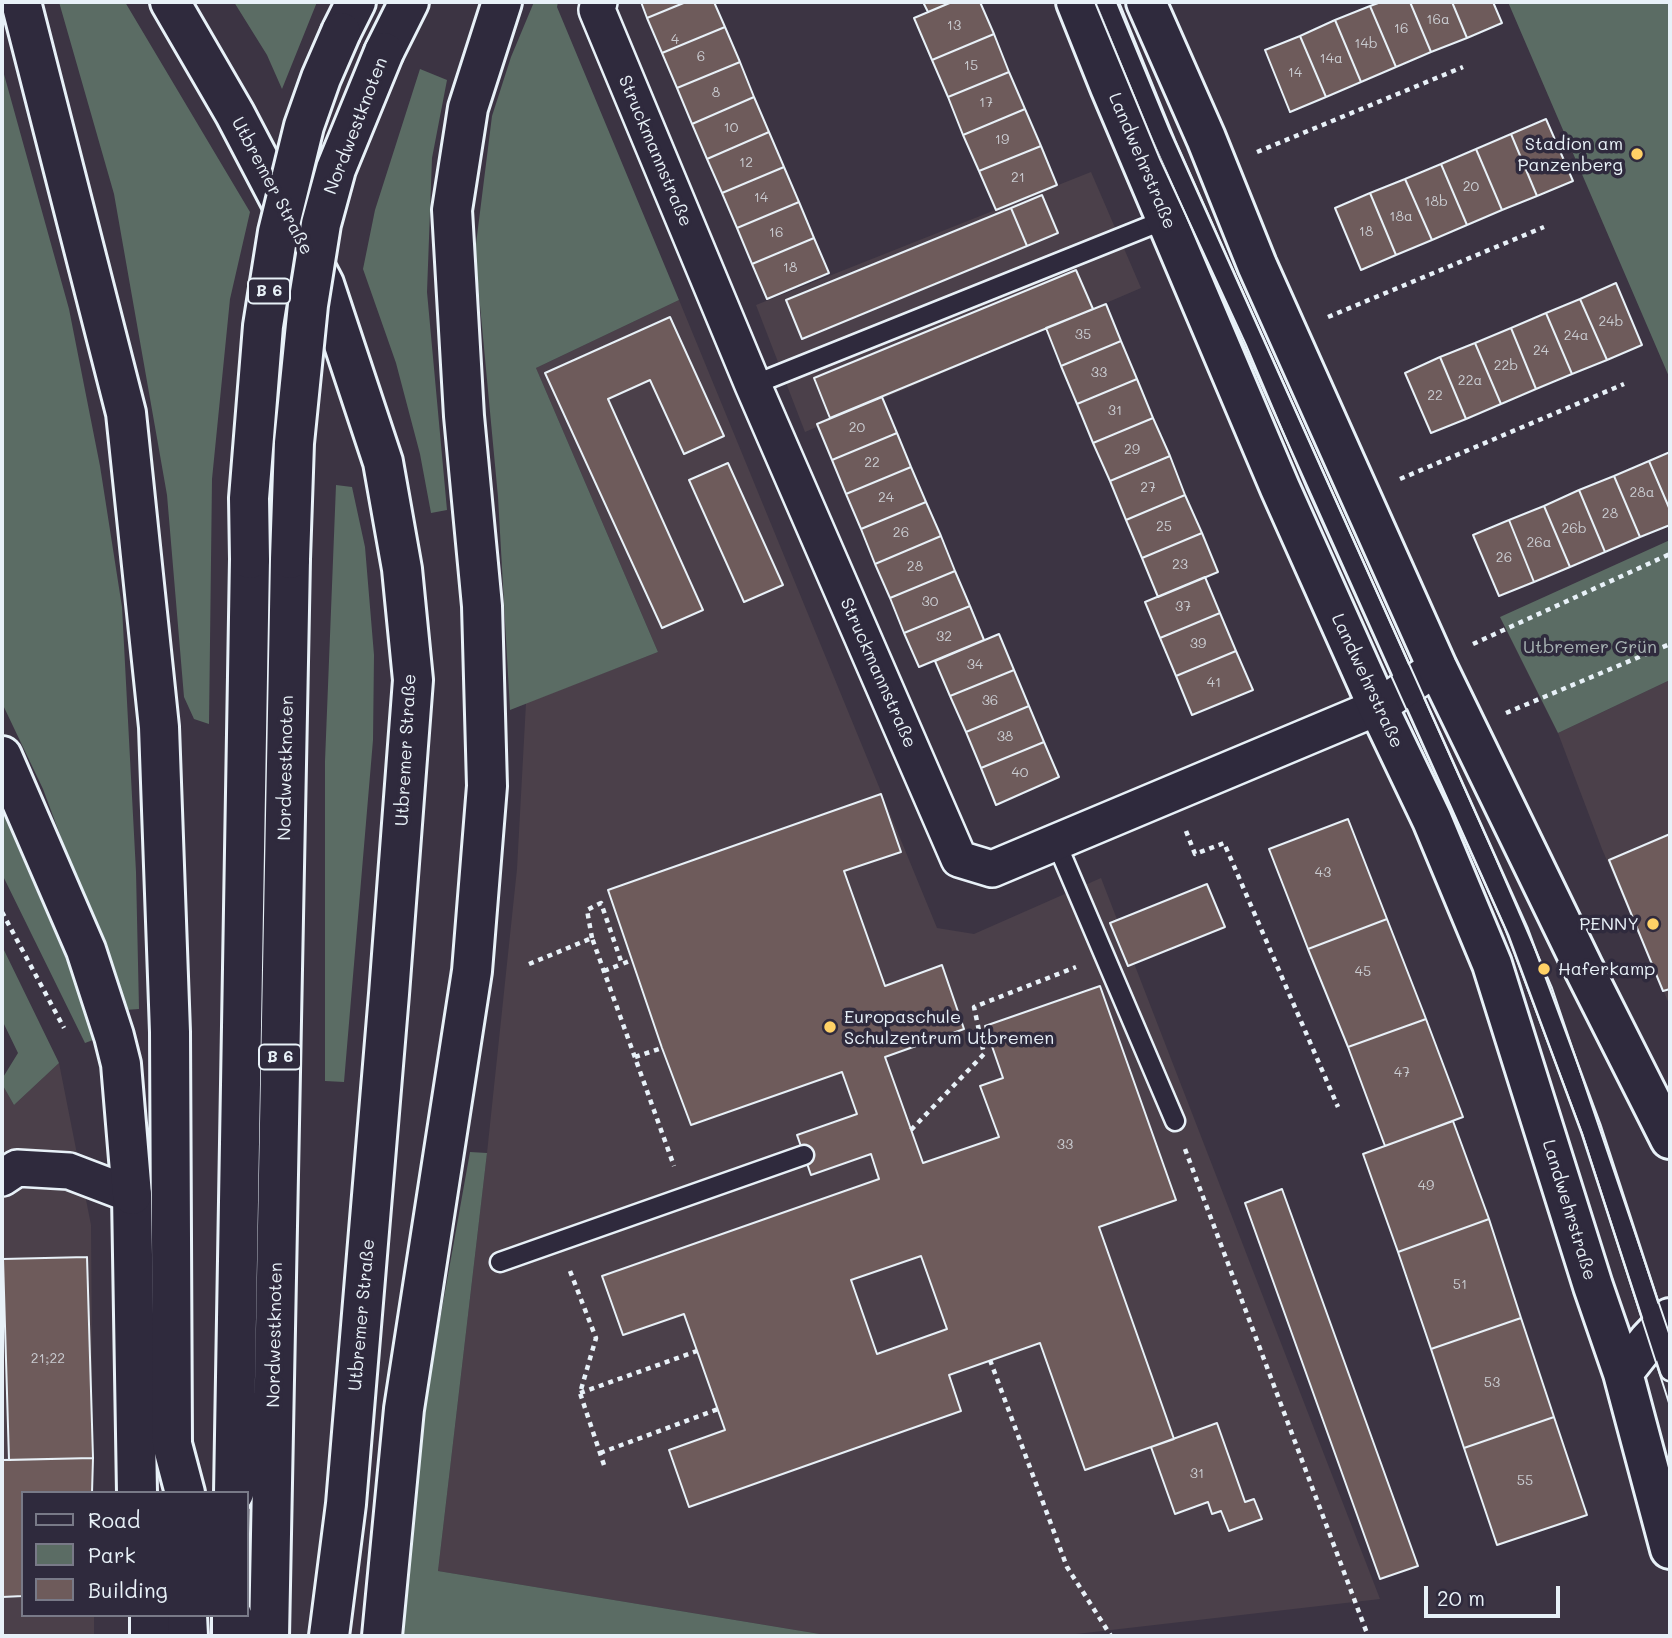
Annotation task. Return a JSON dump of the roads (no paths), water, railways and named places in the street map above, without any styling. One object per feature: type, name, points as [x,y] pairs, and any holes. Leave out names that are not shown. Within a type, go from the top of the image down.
[{"type":"main road","points":[[21,2],[126,413],[156,699],[170,1032],[172,1444],[160,1491]]},
{"type":"main road","name":"Utbremer Straße","points":[[170,2],[235,114],[324,284],[383,462],[402,569],[413,680],[346,1504]]},
{"type":"main road","points":[[382,1636],[404,1409],[472,971],[487,786],[482,606],[464,416],[452,210],[468,108],[502,2]]},
{"type":"main road","name":"Landwehrstraße","points":[[1076,2],[1280,488],[1408,687],[1467,730],[1670,1139]]},
{"type":"main road","name":"Landwehrstraße","points":[[1146,2],[1218,168],[1256,265],[1360,496],[1408,687],[1432,820],[1492,964],[1623,1373],[1670,1549]]},
{"type":"main road","name":"Nordwestknoten","points":[[269,1636],[290,559],[295,429],[307,305],[321,224],[336,169],[384,52],[408,3]]},
{"type":"main road","name":"B 6","points":[[234,1491],[249,498],[263,326],[278,232],[304,126],[321,78],[348,17]]},
{"type":"main road","points":[[2,756],[86,950],[121,1063],[132,1195],[137,1491]]},
{"type":"main road","points":[[1623,1373],[1664,1325]]},
{"type":"main road","points":[[172,1444],[185,1491]]},
{"type":"main road","points":[[329,1636],[346,1504]]},
{"type":"main road","points":[[343,1636],[346,1504]]},
{"type":"main road","points":[[150,1617],[150,1636]]},
{"type":"main road","points":[[187,1617],[188,1636]]},
{"type":"main road","points":[[232,1617],[232,1636]]},
{"type":"street","name":"Struckmannstraße","points":[[599,2],[597,10],[607,35],[753,385],[959,859],[992,869],[1171,794],[1408,687]]},
{"type":"street","points":[[9,1173],[69,1171],[132,1195]]},
{"type":"lane","points":[[1106,2],[1160,133],[1518,932],[1664,1325],[1670,1371]]},
{"type":"lane","points":[[753,385],[1167,219]]},
{"type":"lane","points":[[1056,842],[1175,1121]]},
{"type":"lane","points":[[500,1262],[804,1155]]},
{"type":"tram line","points":[[1095,2],[1160,159],[1246,345],[1307,489],[1504,926],[1582,1133],[1670,1406]]},
{"type":"tram line","points":[[1119,2],[1175,140],[1552,988],[1670,1336]]},
{"type":"place","name":"Stadion am Panzenberg","points":[[1637,154]]},
{"type":"place","name":"PENNY","points":[[1653,924]]},
{"type":"place","name":"Haferkamp","points":[[1544,969]]},
{"type":"place","name":"Europaschule Schulzentrum Utbremen","points":[[830,1027]]},
{"type":"park label","name":"Utbremer Grün","points":[[1590,647]]}]
